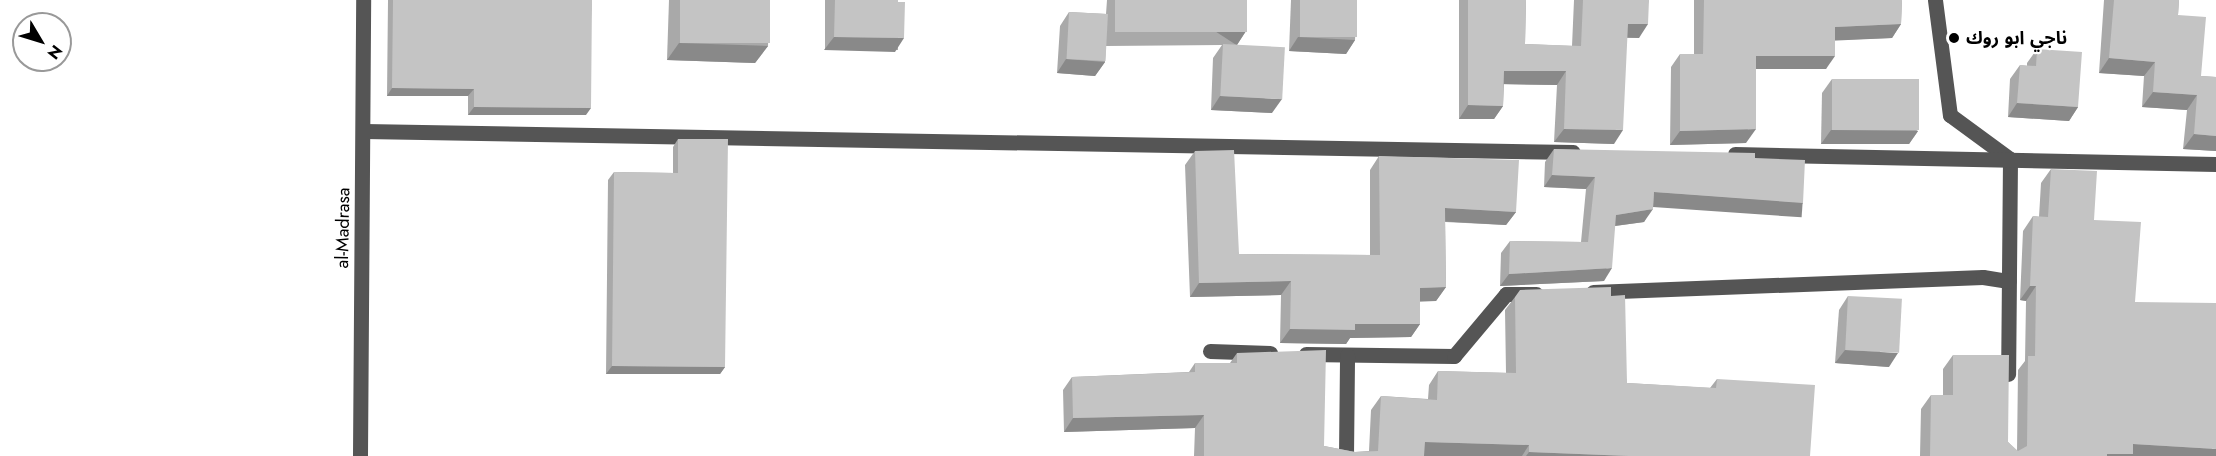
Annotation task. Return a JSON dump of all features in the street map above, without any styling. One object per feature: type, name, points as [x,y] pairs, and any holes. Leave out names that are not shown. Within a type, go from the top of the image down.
[{"type":"street","name":"al-Madrasa","points":[[360,456],[364,131],[363,0]]},
{"type":"street","points":[[1935,0],[1950,115],[2010,159]]},
{"type":"street","points":[[364,131],[1593,152]]},
{"type":"street","points":[[1724,154],[2216,164]]},
{"type":"street","points":[[2008,386],[2010,159]]},
{"type":"street","points":[[1582,293],[1983,277],[2009,280]]},
{"type":"street","points":[[1210,351],[1454,356],[1506,294],[1547,294]]},
{"type":"street","points":[[1346,456],[1347,355]]},
{"type":"building","points":[[393,0],[592,0],[591,108],[474,107],[474,89],[392,88]]},
{"type":"building","points":[[680,0],[770,0],[770,43],[680,43]]},
{"type":"building","points":[[835,0],[905,2],[904,38],[834,37]]},
{"type":"building","points":[[1115,0],[1247,0],[1247,32],[1115,32]]},
{"type":"building","points":[[1300,0],[1357,0],[1357,37],[1300,37]]},
{"type":"building","points":[[1468,0],[1526,0],[1525,44],[1581,46],[1583,0],[1649,0],[1648,24],[1628,24],[1623,130],[1564,129],[1566,71],[1504,71],[1503,106],[1468,105]]},
{"type":"building","points":[[1704,0],[1902,0],[1901,24],[1835,27],[1835,56],[1756,56],[1756,129],[1680,131],[1680,54],[1703,54]]},
{"type":"building","points":[[2114,0],[2179,0],[2178,15],[2206,17],[2201,76],[2216,77],[2216,136],[2194,134],[2197,95],[2153,92],[2155,62],[2109,58]]},
{"type":"building","points":[[1069,12],[1108,14],[1105,61],[1067,59]]},
{"type":"building","points":[[1223,44],[1285,47],[1282,99],[1220,96]]},
{"type":"building","points":[[2037,49],[2082,52],[2078,107],[2017,103],[2020,65],[2036,66]]},
{"type":"building","points":[[1832,79],[1919,79],[1919,130],[1832,130]]},
{"type":"building","points":[[678,139],[728,139],[725,367],[612,366],[614,172],[678,173]]},
{"type":"building","points":[[1554,149],[1755,153],[1755,158],[1805,160],[1803,203],[1654,192],[1653,209],[1616,215],[1612,268],[1509,274],[1510,241],[1588,242],[1595,177],[1552,175]]},
{"type":"building","points":[[1234,150],[1239,254],[1380,255],[1379,156],[1519,160],[1516,212],[1445,208],[1446,287],[1420,288],[1420,324],[1355,324],[1355,330],[1290,329],[1291,281],[1199,283],[1195,151]]},
{"type":"building","points":[[2051,169],[2097,171],[2094,220],[2141,222],[2135,302],[2216,303],[2216,449],[2133,444],[2133,454],[2107,454],[2107,456],[1930,456],[1931,395],[1953,395],[1953,355],[2009,355],[2008,442],[2018,451],[2027,446],[2028,356],[2035,356],[2036,286],[2030,286],[2033,216],[2048,217]]},
{"type":"building","points":[[1611,287],[1611,296],[1625,295],[1627,383],[1716,388],[1717,379],[1815,385],[1810,456],[1629,456],[1529,452],[1529,445],[1425,442],[1424,456],[1204,456],[1204,415],[1073,418],[1072,377],[1195,372],[1195,363],[1237,363],[1237,353],[1326,350],[1324,446],[1355,452],[1378,451],[1381,396],[1437,400],[1438,371],[1516,373],[1515,297],[1520,290]]},
{"type":"building","points":[[1848,296],[1902,299],[1899,353],[1845,350]]},
{"type":"place","name":"ناجي ابو روك","points":[[1954,38]]}]
